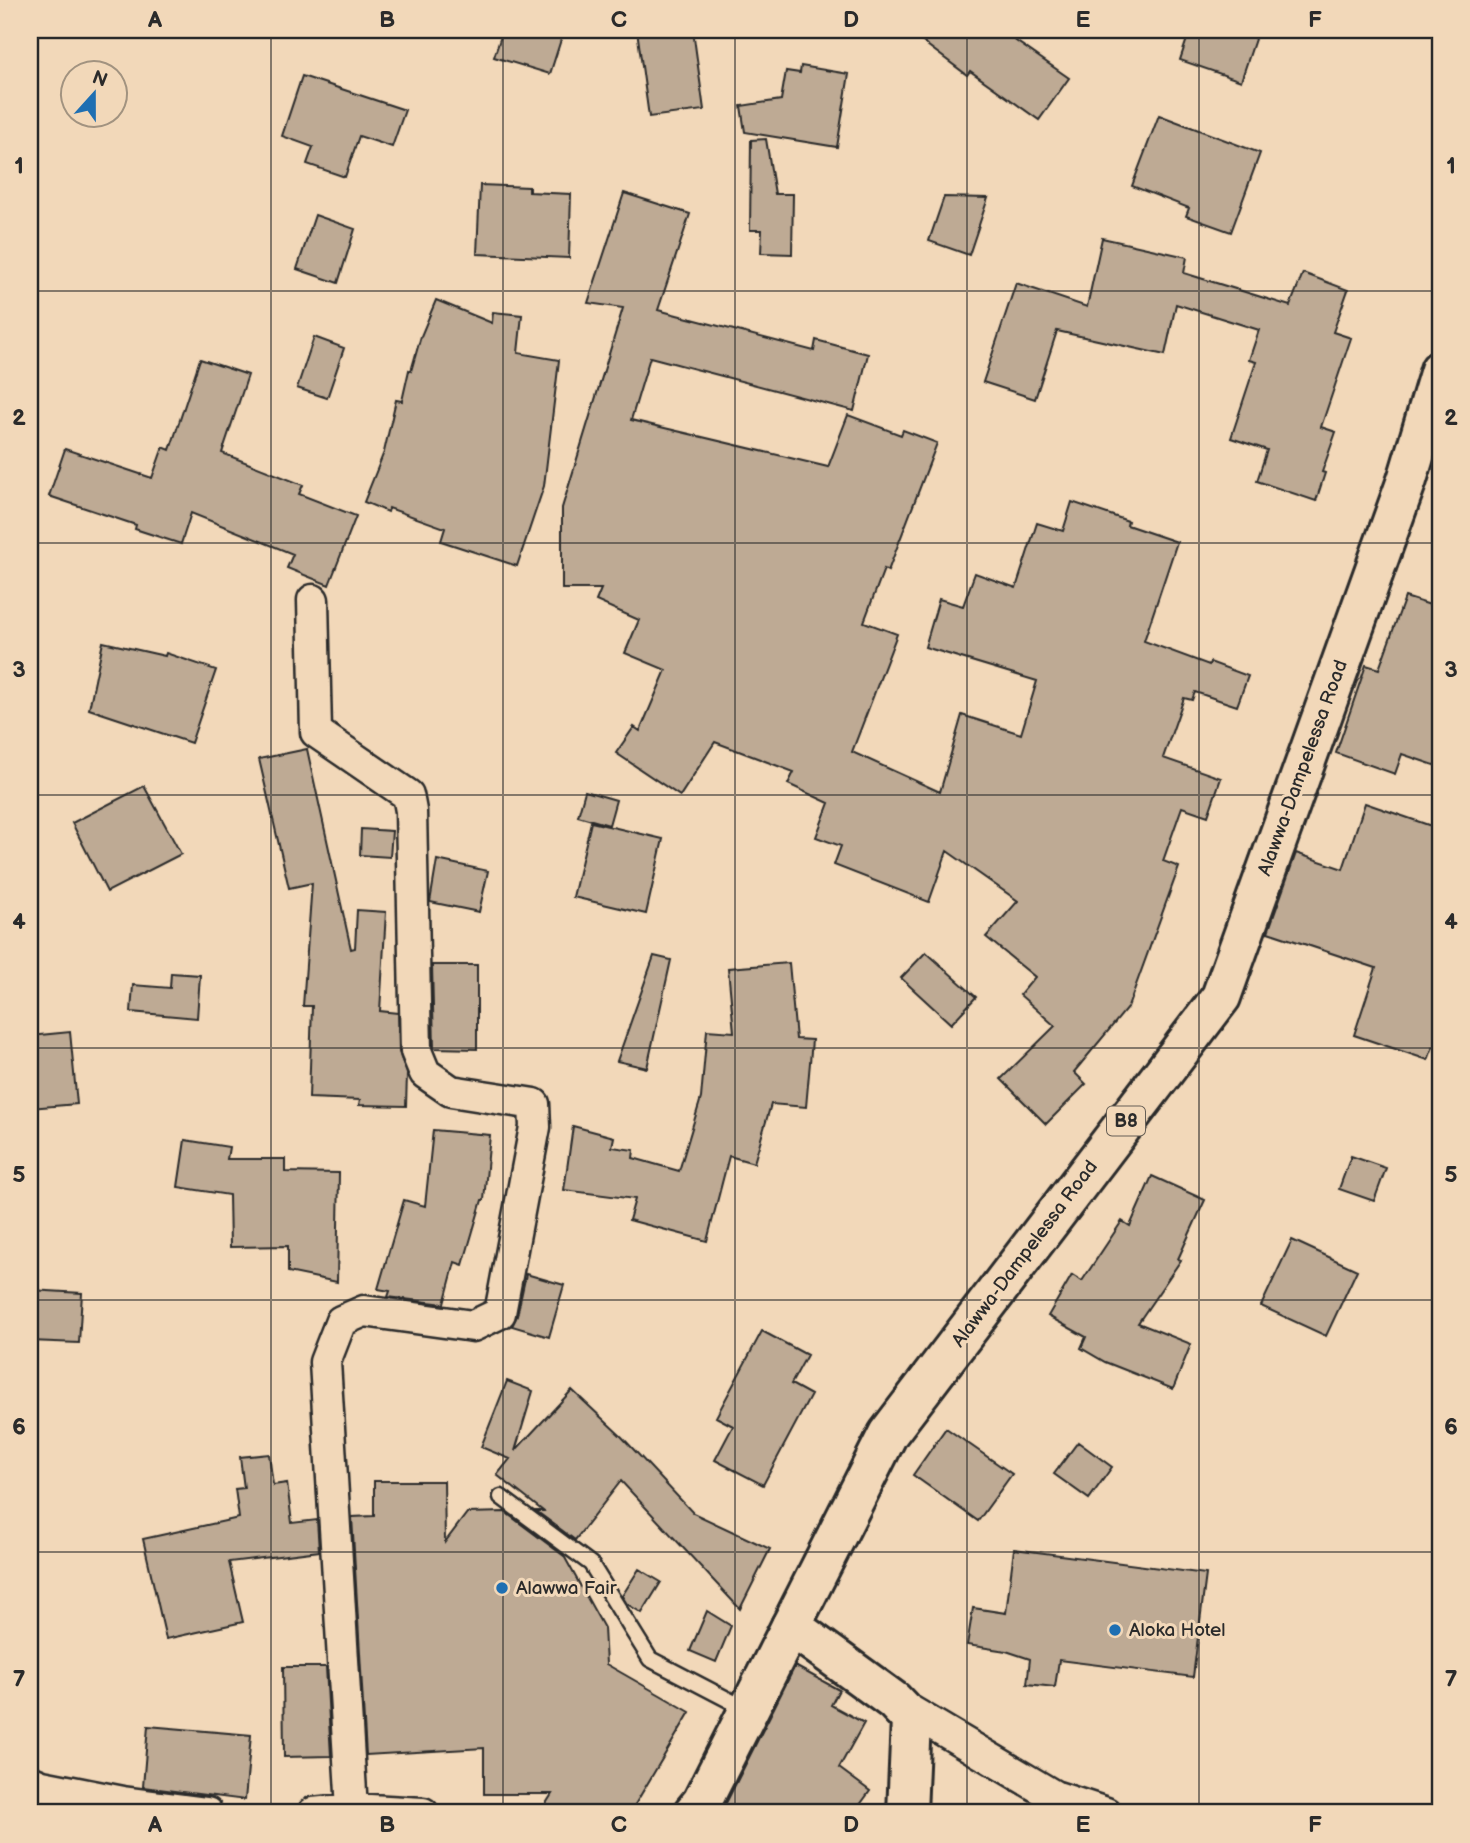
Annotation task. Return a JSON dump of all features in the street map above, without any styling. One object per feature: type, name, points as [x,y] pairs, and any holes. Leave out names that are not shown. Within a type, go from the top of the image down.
[{"type":"main road","name":"Alawwa-Dampelessa Road","points":[[693,1813],[702,1802],[888,1434],[1221,997],[1407,480],[1440,370]]},
{"type":"main road","points":[[791,1626],[894,1701],[911,1719],[907,1813]]},
{"type":"street","points":[[313,600],[316,732],[408,795],[411,811],[416,1051],[425,1073],[451,1091],[534,1104],[535,1128],[500,1313],[473,1325],[364,1311],[341,1321],[326,1362],[352,1809]]},
{"type":"street","points":[[894,1701],[1054,1796],[1107,1813]]},
{"type":"street","points":[[30,1781],[42,1786],[123,1802],[207,1813]]},
{"type":"street","points":[[313,1813],[352,1809],[423,1813]]},
{"type":"lane","points":[[501,1497],[591,1564],[650,1659],[748,1710]]},
{"type":"building","points":[[503,30],[564,30],[550,74],[494,57]]},
{"type":"building","points":[[637,30],[693,30],[704,110],[649,117]]},
{"type":"building","points":[[907,30],[1000,30],[1069,78],[1039,120],[970,71],[967,75]]},
{"type":"building","points":[[1190,30],[1258,30],[1241,81],[1180,60]]},
{"type":"building","points":[[801,66],[849,74],[837,147],[745,132],[741,106],[781,100],[786,71],[800,73]]},
{"type":"building","points":[[302,76],[405,110],[392,147],[359,136],[345,177],[307,164],[313,147],[282,136]]},
{"type":"building","points":[[1159,115],[1260,153],[1231,232],[1186,216],[1189,208],[1132,186]]},
{"type":"building","points":[[766,139],[775,194],[793,194],[792,254],[761,253],[762,230],[750,230],[751,140]]},
{"type":"building","points":[[480,185],[529,187],[529,192],[571,194],[569,258],[477,254]]},
{"type":"building","points":[[624,193],[690,214],[658,310],[814,351],[816,340],[868,354],[854,411],[650,357],[631,420],[828,467],[848,415],[901,435],[903,430],[937,443],[888,571],[884,569],[864,622],[897,634],[852,752],[940,792],[962,715],[1021,734],[1037,681],[925,647],[939,599],[963,606],[975,573],[1016,588],[1037,523],[1063,531],[1072,502],[1128,521],[1127,525],[1177,542],[1144,641],[1248,676],[1237,706],[1195,692],[1192,700],[1184,698],[1163,758],[1221,778],[1208,816],[1182,807],[1163,861],[1179,867],[1128,1007],[1074,1072],[1086,1084],[1046,1124],[1001,1079],[1055,1026],[1020,995],[1035,977],[986,937],[1018,901],[947,851],[929,902],[834,865],[841,846],[816,837],[829,803],[788,784],[794,772],[715,742],[680,796],[616,753],[634,727],[640,731],[666,670],[625,653],[639,620],[596,601],[601,589],[562,589],[562,508],[623,308],[588,303]]},
{"type":"building","points":[[944,197],[988,198],[969,255],[929,241]]},
{"type":"building","points":[[315,215],[355,229],[338,283],[297,269]]},
{"type":"building","points":[[1102,238],[1187,257],[1184,273],[1290,306],[1303,273],[1348,290],[1333,332],[1351,338],[1321,427],[1336,432],[1322,472],[1325,473],[1316,501],[1257,481],[1267,450],[1231,438],[1256,362],[1249,360],[1259,330],[1176,304],[1165,355],[1057,331],[1035,399],[983,382],[1016,283],[1087,307]]},
{"type":"building","points":[[436,300],[492,323],[493,312],[522,315],[518,353],[559,360],[544,486],[517,566],[441,541],[445,528],[389,508],[388,512],[364,502],[384,452],[396,400],[402,401],[409,370],[411,371],[421,336]]},
{"type":"building","points":[[314,337],[344,348],[327,398],[297,388]]},
{"type":"building","points":[[200,359],[248,375],[222,453],[303,485],[299,494],[356,516],[329,585],[287,568],[293,554],[191,513],[181,544],[135,529],[136,525],[49,496],[65,449],[152,478],[163,447],[170,450]]},
{"type":"building","points":[[1405,597],[1440,608],[1440,767],[1402,754],[1395,774],[1336,753],[1366,665],[1379,669]]},
{"type":"building","points":[[103,642],[165,656],[166,653],[216,670],[191,743],[89,709]]},
{"type":"building","points":[[307,749],[351,949],[355,948],[357,910],[386,912],[380,1011],[398,1013],[399,1052],[407,1074],[406,1106],[359,1105],[360,1100],[309,1098],[312,1006],[303,1006],[312,883],[289,888],[259,759]]},
{"type":"building","points":[[144,786],[181,854],[107,892],[72,823]]},
{"type":"building","points":[[585,791],[616,800],[609,825],[578,816]]},
{"type":"building","points":[[1365,803],[1440,829],[1440,1049],[1433,1047],[1428,1060],[1354,1035],[1376,968],[1268,932],[1296,853],[1343,869]]},
{"type":"building","points":[[591,822],[663,839],[646,914],[573,897]]},
{"type":"building","points":[[361,829],[392,831],[390,857],[360,855]]},
{"type":"building","points":[[437,860],[488,871],[479,912],[430,902]]},
{"type":"building","points":[[926,952],[976,997],[951,1024],[901,978]]},
{"type":"building","points":[[654,956],[671,960],[647,1068],[617,1061]]},
{"type":"building","points":[[789,963],[796,1039],[812,1040],[806,1107],[771,1104],[754,1163],[729,1156],[707,1241],[629,1220],[635,1199],[564,1190],[573,1126],[614,1137],[612,1147],[634,1150],[633,1158],[679,1171],[701,1098],[707,1030],[734,1032],[728,968]]},
{"type":"building","points":[[432,965],[477,965],[477,1049],[434,1048]]},
{"type":"building","points":[[171,973],[200,975],[197,1018],[131,1012],[133,985],[170,988]]},
{"type":"building","points":[[70,1032],[77,1104],[30,1108],[30,1036]]},
{"type":"building","points":[[433,1130],[490,1135],[484,1200],[463,1265],[455,1262],[444,1304],[388,1297],[390,1291],[378,1289],[404,1200],[425,1206]]},
{"type":"building","points":[[185,1140],[229,1147],[227,1159],[285,1159],[285,1172],[339,1173],[337,1282],[288,1272],[288,1246],[230,1247],[229,1195],[178,1187]]},
{"type":"building","points":[[1351,1156],[1386,1168],[1374,1201],[1339,1189]]},
{"type":"building","points":[[1152,1176],[1205,1200],[1178,1259],[1181,1260],[1138,1323],[1191,1344],[1173,1389],[1105,1362],[1081,1348],[1086,1337],[1048,1316],[1072,1275],[1082,1281],[1122,1221],[1130,1226]]},
{"type":"building","points":[[1292,1240],[1357,1270],[1326,1336],[1261,1306]]},
{"type":"building","points":[[526,1274],[564,1285],[549,1337],[512,1326],[517,1316]]},
{"type":"building","points":[[30,1290],[82,1293],[79,1343],[30,1341]]},
{"type":"building","points":[[762,1331],[807,1355],[791,1384],[811,1395],[763,1485],[715,1460],[733,1426],[716,1417]]},
{"type":"building","points":[[507,1381],[533,1391],[515,1451],[572,1390],[622,1437],[693,1513],[770,1549],[740,1609],[621,1481],[575,1540],[536,1511],[543,1511],[497,1475],[510,1459],[481,1447]]},
{"type":"building","points":[[946,1428],[1012,1474],[978,1521],[913,1475]]},
{"type":"building","points":[[1078,1442],[1112,1467],[1089,1499],[1054,1474]]},
{"type":"building","points":[[269,1454],[273,1485],[287,1483],[292,1523],[317,1520],[319,1551],[229,1562],[243,1622],[166,1639],[143,1539],[239,1518],[235,1489],[244,1488],[240,1457]]},
{"type":"building","points":[[374,1481],[444,1481],[445,1542],[467,1513],[505,1512],[564,1556],[604,1628],[606,1664],[690,1712],[630,1813],[540,1813],[552,1794],[484,1794],[484,1748],[366,1755],[352,1517],[374,1516]]},
{"type":"building","name":"Aloka Hotel","points":[[1014,1549],[1206,1574],[1193,1677],[1059,1660],[1055,1687],[1027,1684],[1030,1659],[1006,1651],[967,1645],[973,1608],[1006,1613]]},
{"type":"building","points":[[639,1569],[661,1582],[642,1613],[627,1604],[622,1596]]},
{"type":"building","points":[[707,1611],[731,1626],[716,1662],[690,1651]]},
{"type":"building","points":[[795,1666],[839,1690],[831,1705],[864,1723],[839,1768],[870,1791],[854,1813],[721,1813]]},
{"type":"building","points":[[283,1667],[326,1667],[331,1756],[284,1757]]},
{"type":"building","points":[[148,1726],[251,1735],[245,1800],[143,1787]]},
{"type":"place","name":"Alawwa Fair","points":[[502,1588]]},
{"type":"place","name":"Aloka Hotel","points":[[1115,1630]]}]
